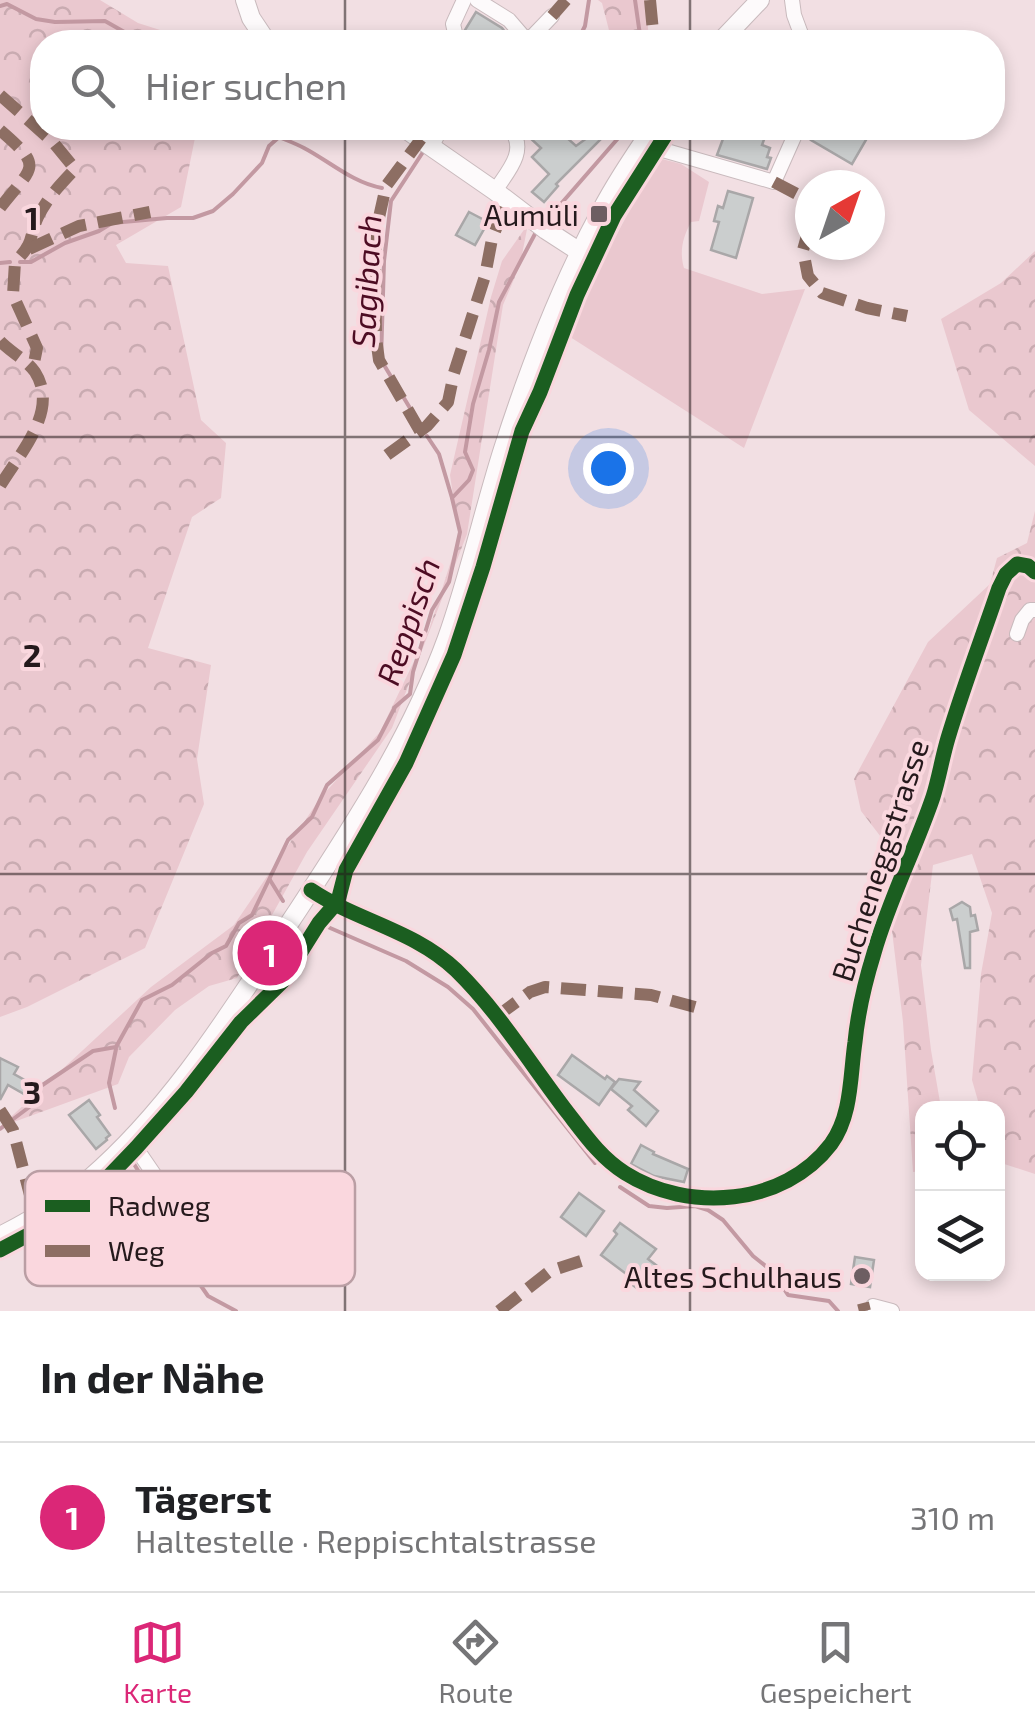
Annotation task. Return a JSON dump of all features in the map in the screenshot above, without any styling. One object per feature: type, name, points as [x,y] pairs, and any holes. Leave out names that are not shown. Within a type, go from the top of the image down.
[{"type":"main road","points":[[245,0],[259,30]]},
{"type":"main road","points":[[731,30],[760,0]]},
{"type":"main road","points":[[423,140],[580,252]]},
{"type":"main road","points":[[96,1171],[128,1141],[218,1027],[366,805],[422,700],[457,606],[502,451],[561,294],[604,206],[645,140]]},
{"type":"main road","points":[[0,1236],[25,1224]]},
{"type":"street","points":[[455,30],[464,0]]},
{"type":"street","points":[[477,0],[518,30]]},
{"type":"street","points":[[792,0],[800,30]]},
{"type":"street","points":[[539,30],[552,16]]},
{"type":"street","points":[[432,146],[435,140]]},
{"type":"street","points":[[495,190],[518,155],[518,140]]},
{"type":"street","points":[[652,140],[656,148],[774,182],[793,140]]},
{"type":"street","name":"Bucheneggstrasse","points":[[310,890],[333,905],[411,938],[453,967],[496,1016],[589,1141],[627,1175],[664,1190],[703,1197],[735,1197],[780,1185],[818,1158],[841,1126],[850,1089],[859,1013],[874,953],[934,792],[999,588],[1017,564],[1035,572]]},
{"type":"street","points":[[1017,634],[1022,620],[1030,610],[1035,610]]},
{"type":"street","points":[[128,1141],[152,1171]]},
{"type":"street","points":[[873,1306],[892,1311]]},
{"type":"green space","points":[[0,0],[100,0],[138,23],[160,30],[30,30],[30,140],[195,140],[181,207],[116,245],[126,263],[168,266],[201,420],[226,443],[221,498],[192,517],[148,648],[211,665],[197,759],[204,804],[145,948],[0,1017]]},
{"type":"green space","points":[[598,0],[646,0],[648,30],[609,30]]},
{"type":"green space","points":[[658,158],[681,164],[709,182],[699,221],[691,222],[684,239],[684,268],[762,294],[805,289],[744,448],[567,335]]},
{"type":"green space","points":[[528,224],[520,265],[503,305],[467,534],[392,728],[307,852],[237,978],[209,986],[175,1010],[129,1057],[118,1084],[0,1127],[151,987],[234,925],[321,797],[380,732],[429,630],[459,536],[450,475],[502,261]]},
{"type":"green space","points":[[1035,251],[1035,466],[969,410],[941,319],[1001,283]]},
{"type":"green space","points":[[1035,511],[1035,1174],[1005,1164],[1005,1101],[978,1101],[972,1080],[981,974],[992,913],[972,854],[933,865],[921,965],[940,1101],[915,1101],[913,1172],[903,1022],[889,906],[897,858],[861,811],[854,779],[928,642],[990,584],[997,558],[1027,543]]},
{"type":"building","points":[[476,12],[504,30],[465,30]]},
{"type":"building","points":[[532,140],[569,140],[576,146],[584,140],[600,140],[556,184],[544,202],[532,192],[549,174],[532,157],[541,148]]},
{"type":"building","points":[[723,140],[764,140],[762,145],[770,148],[767,157],[771,158],[767,169],[717,155]]},
{"type":"building","points":[[811,140],[866,140],[852,164]]},
{"type":"building","points":[[728,191],[753,198],[736,258],[711,250],[719,222],[714,221],[718,206],[723,208]]},
{"type":"building","points":[[469,212],[488,222],[475,245],[456,235]]},
{"type":"building","points":[[962,902],[970,907],[971,916],[975,915],[978,930],[970,932],[970,968],[965,968],[957,919],[953,920],[950,909]]},
{"type":"building","points":[[572,1055],[615,1082],[599,1105],[558,1075]]},
{"type":"building","points":[[0,1058],[18,1067],[14,1074],[30,1083],[24,1094],[8,1085],[0,1100]]},
{"type":"building","points":[[619,1079],[640,1082],[634,1090],[658,1111],[646,1126],[628,1110],[632,1106],[611,1089]]},
{"type":"building","points":[[89,1100],[110,1135],[96,1149],[69,1115]]},
{"type":"building","points":[[641,1145],[688,1169],[684,1182],[654,1176],[631,1164]]},
{"type":"building","points":[[579,1193],[604,1211],[586,1236],[561,1217]]},
{"type":"building","points":[[620,1223],[656,1249],[648,1259],[656,1265],[638,1289],[630,1283],[633,1279],[601,1255],[617,1234],[614,1231]]},
{"type":"building","name":"Altes Schulhaus","points":[[855,1257],[874,1260],[870,1287],[851,1284]]},
{"type":"waterway","name":"Sagibach","points":[[583,30],[589,0]]},
{"type":"waterway","name":"Reppisch","points":[[635,0],[639,30]]},
{"type":"waterway","points":[[0,6],[7,4],[36,19],[105,21],[121,30]]},
{"type":"waterway","points":[[20,262],[31,262],[112,223],[193,218],[213,211],[262,163],[276,140]]},
{"type":"waterway","points":[[286,140],[351,177],[382,188]]},
{"type":"waterway","name":"Reppisch","points":[[546,221],[617,140]]},
{"type":"waterway","name":"Sagibach","points":[[422,428],[381,360],[384,261],[391,201],[423,152]]},
{"type":"waterway","name":"Reppisch","points":[[0,1129],[32,1105],[41,1086],[93,1051],[116,1047],[142,1000],[172,985],[226,946],[239,923],[252,915],[288,840],[312,817],[327,785],[378,740],[395,707],[410,694],[432,610],[449,582],[460,532],[452,498],[473,470],[465,452],[499,302],[536,232]]},
{"type":"waterway","points":[[0,263],[10,262]]},
{"type":"waterway","name":"Sagibach","points":[[427,436],[439,454],[452,498]]},
{"type":"waterway","points":[[270,880],[283,901]]},
{"type":"waterway","points":[[321,924],[406,961],[448,987],[473,1009],[595,1163]]},
{"type":"waterway","points":[[115,1108],[109,1083],[116,1049]]},
{"type":"waterway","points":[[131,1159],[138,1171]]},
{"type":"waterway","points":[[620,1187],[649,1206],[695,1206],[708,1210],[723,1220],[753,1256],[772,1271],[788,1295],[829,1301],[838,1311]]},
{"type":"waterway","points":[[201,1286],[208,1296],[236,1311]]},
{"type":"marked path","points":[[552,16],[566,0]]},
{"type":"marked path","points":[[650,0],[653,30]]},
{"type":"marked path","points":[[0,95],[30,122]]},
{"type":"marked path","points":[[0,130],[24,153],[29,168],[0,208]]},
{"type":"marked path","points":[[33,368],[37,348],[13,295],[15,262],[28,245],[46,204],[75,169],[51,140]]},
{"type":"marked path","points":[[420,140],[386,186],[375,258],[379,360],[420,431]]},
{"type":"marked path","points":[[774,182],[795,193]]},
{"type":"marked path","points":[[387,455],[427,426],[448,402],[492,239],[507,200]]},
{"type":"marked path","points":[[29,249],[79,226],[150,212]]},
{"type":"marked path","points":[[805,260],[808,276],[822,293],[907,316]]},
{"type":"marked path","points":[[0,341],[35,372],[43,402],[34,432],[0,486]]},
{"type":"marked path","points":[[496,1017],[530,992],[545,987],[651,995],[695,1007]]},
{"type":"marked path","points":[[0,1110],[13,1130],[25,1176]]},
{"type":"marked path","points":[[499,1311],[550,1271],[581,1261]]},
{"type":"marked path","points":[[863,1303],[865,1311]]},
{"type":"cycle path","points":[[114,1171],[186,1092],[241,1022],[282,982],[319,923],[338,901],[346,870],[406,763],[454,655],[522,431],[577,295],[614,216],[662,140]]},
{"type":"cycle path","points":[[311,890],[404,935],[456,970],[501,1021],[587,1138],[625,1173],[650,1186],[705,1198],[762,1191],[788,1180],[811,1165],[831,1144],[843,1121],[860,1008],[871,964],[933,797],[954,719],[999,588],[1017,564],[1035,572]]},
{"type":"cycle path","points":[[0,1250],[25,1237]]},
{"type":"place","name":"Aumüli","points":[[599,214]]},
{"type":"place","name":"Tägerst","points":[[270,953]]},
{"type":"place","name":"Altes Schulhaus","points":[[862,1276]]}]
